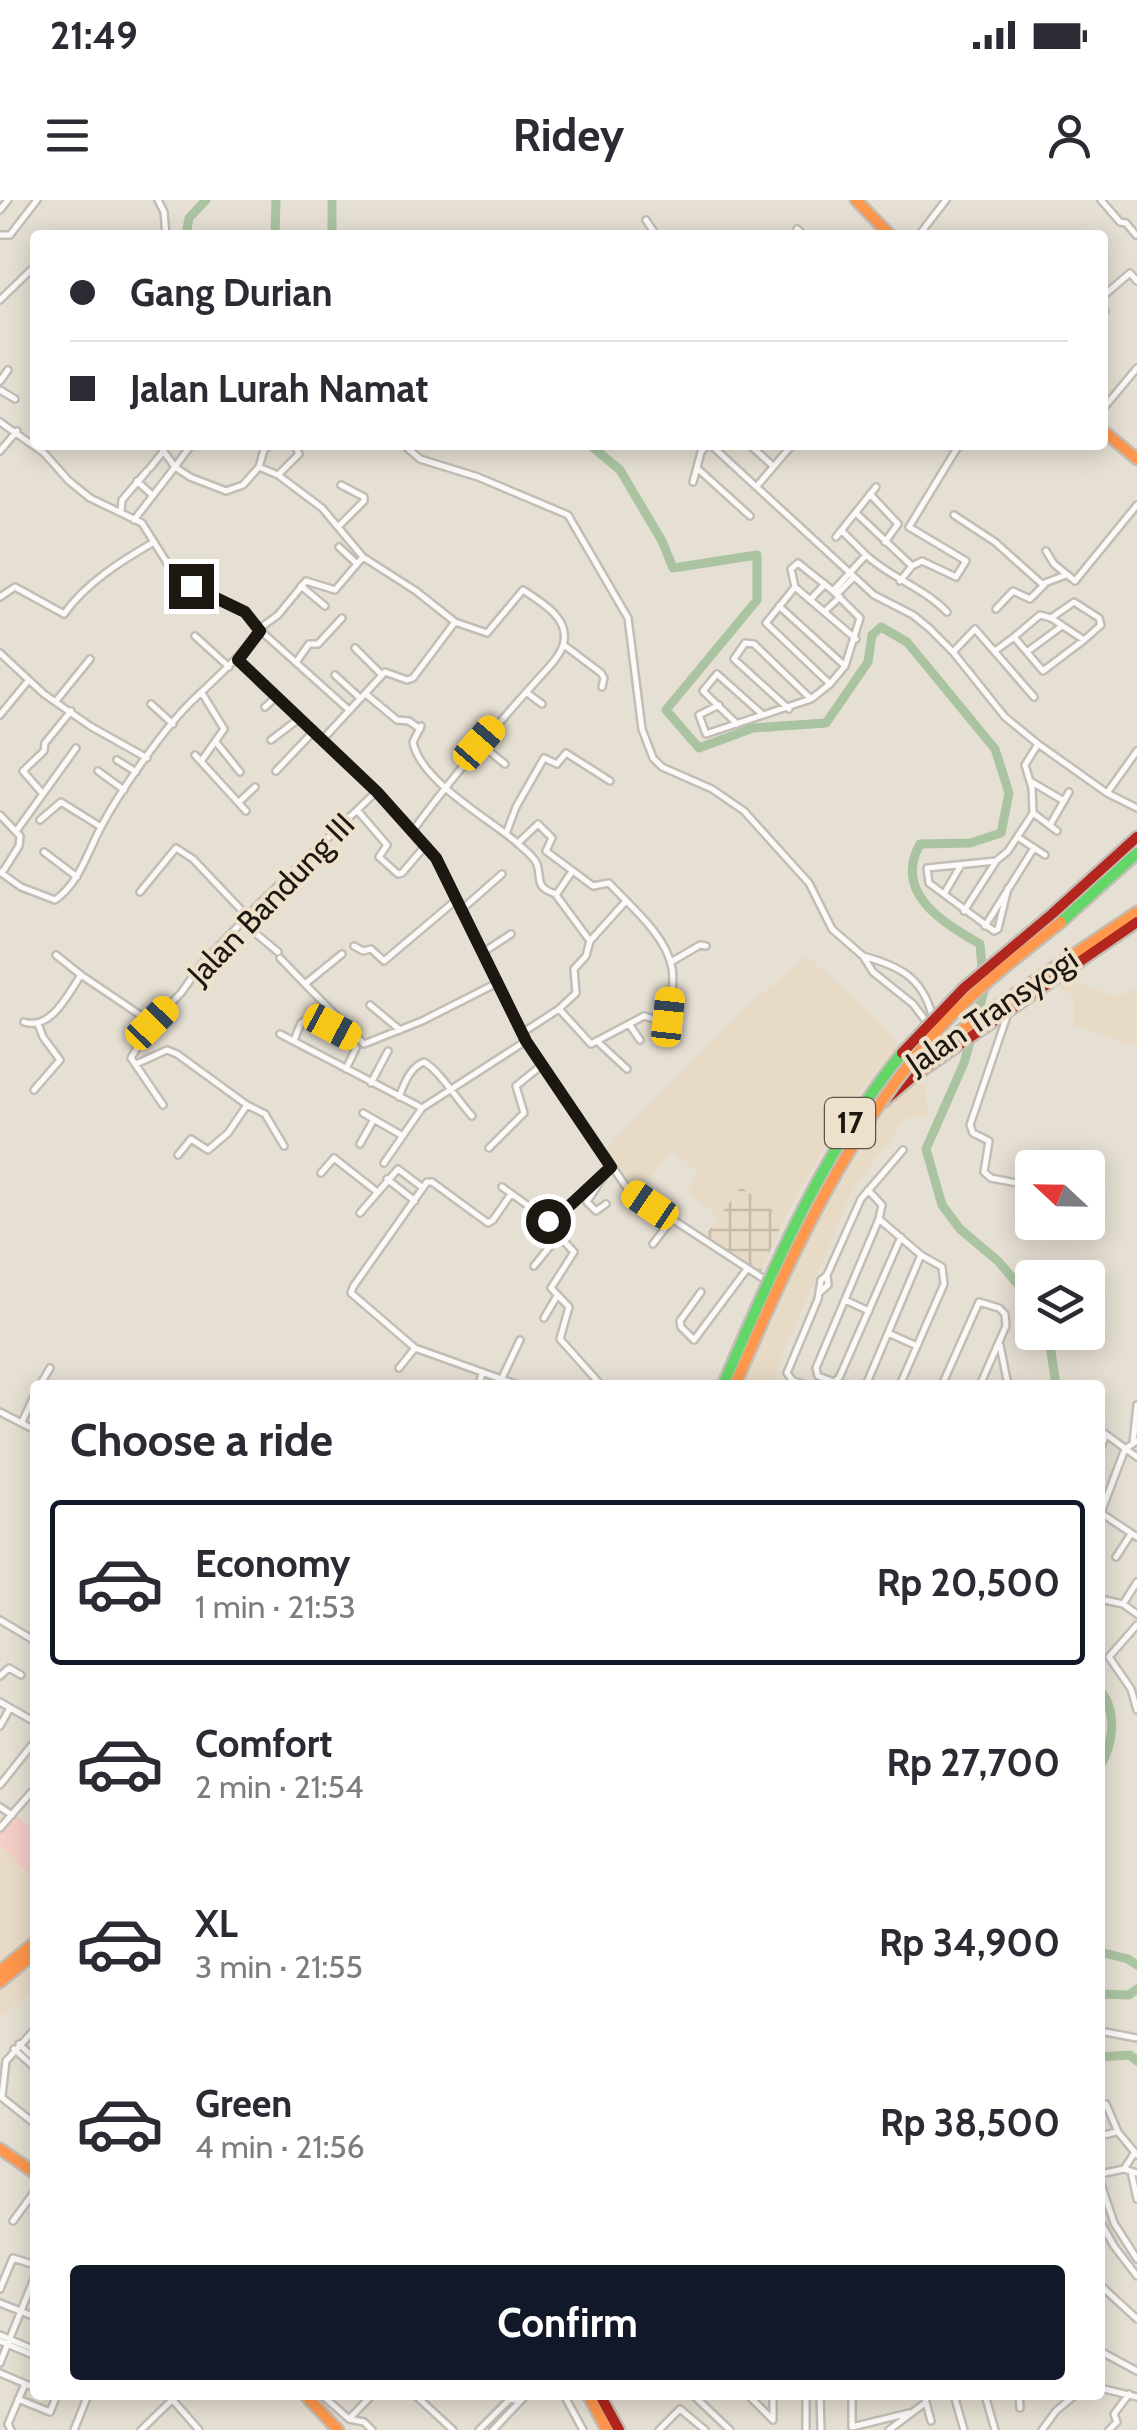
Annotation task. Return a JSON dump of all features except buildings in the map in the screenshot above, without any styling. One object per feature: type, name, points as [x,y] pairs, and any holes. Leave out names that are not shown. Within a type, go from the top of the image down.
[{"type":"main road","points":[[856,200],[885,230]]},
{"type":"main road","points":[[1108,435],[1137,459]]},
{"type":"main road","name":"17","points":[[738,1380],[808,1219],[869,1116],[948,1019],[1137,836]]},
{"type":"main road","name":"17","points":[[724,1380],[797,1214],[860,1109],[940,1011],[1137,853]]},
{"type":"main road","name":"Jalan Transyogi","points":[[738,1380],[830,1171],[848,1141],[903,1084],[996,1022],[1004,1009],[1137,912]]},
{"type":"main road","name":"Jalan Transyogi","points":[[724,1380],[832,1146],[880,1090],[941,1042],[1004,1009],[1137,922]]},
{"type":"main road","points":[[741,1342],[742,1346],[753,1346]]},
{"type":"main road","points":[[732,1360],[742,1359],[746,1364]]},
{"type":"main road","points":[[0,1971],[30,1946]]},
{"type":"main road","points":[[0,1982],[30,1957]]},
{"type":"main road","points":[[0,2149],[30,2170]]},
{"type":"main road","points":[[310,2400],[338,2430]]},
{"type":"main road","points":[[591,2400],[607,2430]]},
{"type":"main road","points":[[603,2400],[619,2430]]},
{"type":"street","points":[[0,210],[8,200]]},
{"type":"street","points":[[0,235],[10,235],[37,200]]},
{"type":"street","points":[[158,200],[166,230]]},
{"type":"street","points":[[923,230],[946,200]]},
{"type":"street","points":[[1099,200],[1136,235]]},
{"type":"street","points":[[646,220],[653,230]]},
{"type":"street","points":[[0,300],[30,271]]},
{"type":"street","points":[[1108,285],[1130,273],[1137,281]]},
{"type":"street","points":[[1108,403],[1137,368]]},
{"type":"street","points":[[0,382],[8,370]]},
{"type":"street","points":[[0,390],[14,398]]},
{"type":"street","points":[[0,422],[30,442]]},
{"type":"street","points":[[0,451],[17,432]]},
{"type":"street","points":[[40,450],[80,489],[142,523],[174,574],[245,612],[349,710]]},
{"type":"street","points":[[122,514],[120,503],[160,450]]},
{"type":"street","points":[[162,450],[175,467],[226,491],[242,485],[259,467],[264,450]]},
{"type":"street","points":[[134,520],[187,450]]},
{"type":"street","points":[[278,475],[299,454],[297,450]]},
{"type":"street","points":[[410,450],[420,459],[478,477],[568,515],[628,618],[642,728],[653,758],[673,773],[712,788],[744,811],[809,882],[832,929],[864,956],[874,972],[913,1004],[941,1042]]},
{"type":"street","points":[[693,482],[703,450]]},
{"type":"street","points":[[715,450],[874,595],[913,616],[954,652],[1005,717],[1107,793],[1137,808]]},
{"type":"street","points":[[755,450],[773,466]]},
{"type":"street","points":[[757,486],[785,450]]},
{"type":"street","points":[[900,581],[912,566],[922,561],[956,576],[966,561],[909,527],[956,450]]},
{"type":"street","points":[[259,467],[278,475],[322,508],[363,557],[416,591],[454,622],[487,633],[523,590],[558,616],[564,630],[564,645],[479,743],[414,830]]},
{"type":"street","points":[[698,468],[750,516]]},
{"type":"street","points":[[138,481],[150,493]]},
{"type":"street","points":[[340,525],[364,502],[364,497],[341,485]]},
{"type":"street","points":[[836,537],[876,487]]},
{"type":"street","points":[[870,494],[898,524],[885,542]]},
{"type":"street","points":[[1046,551],[1066,575],[1076,580],[1137,504]]},
{"type":"street","points":[[856,513],[912,566]]},
{"type":"street","points":[[954,516],[994,542],[1045,584]]},
{"type":"street","points":[[842,530],[866,555],[947,612]]},
{"type":"street","points":[[0,597],[15,587],[64,614],[85,590],[154,542]]},
{"type":"street","points":[[339,548],[356,563]]},
{"type":"street","points":[[824,612],[866,555]]},
{"type":"street","points":[[0,815],[20,836],[19,846],[1,872],[21,887],[55,900],[77,877],[124,790],[173,724],[238,660],[260,629],[301,586],[308,580],[334,590],[363,557]]},
{"type":"street","points":[[719,706],[699,716],[705,734],[811,699],[845,666],[856,639],[861,623],[826,584],[801,564],[795,564],[791,569],[795,587],[856,639]]},
{"type":"street","points":[[996,610],[1013,591],[1030,599],[1045,584],[1066,575]]},
{"type":"street","points":[[810,600],[826,584]]},
{"type":"street","points":[[301,586],[325,606]]},
{"type":"street","points":[[795,587],[766,624],[830,684]]},
{"type":"street","points":[[1014,637],[1043,672],[1084,640],[1101,621],[1076,602],[1051,618]]},
{"type":"street","points":[[779,606],[845,666]]},
{"type":"street","points":[[995,651],[1044,614],[1084,640]]},
{"type":"street","points":[[296,662],[309,644],[318,644],[342,618]]},
{"type":"street","points":[[323,739],[382,675],[389,672],[410,680],[454,622]]},
{"type":"street","points":[[1028,651],[1063,626]]},
{"type":"street","points":[[954,652],[974,629],[1034,698]]},
{"type":"street","points":[[195,636],[230,667]]},
{"type":"street","points":[[789,709],[734,660],[745,643],[754,644],[811,699]]},
{"type":"street","points":[[564,645],[602,673],[602,687]]},
{"type":"street","points":[[355,648],[382,675]]},
{"type":"street","points":[[0,653],[28,681],[147,759]]},
{"type":"street","points":[[56,701],[90,659]]},
{"type":"street","points":[[238,660],[377,792],[436,858],[526,1041],[608,1169],[629,1191],[767,1281]]},
{"type":"street","points":[[737,724],[703,690],[716,674],[763,716]]},
{"type":"street","points":[[335,675],[397,720],[420,728],[413,742],[422,764],[536,862],[537,879],[546,890],[556,894],[590,940]]},
{"type":"street","points":[[0,715],[28,681]]},
{"type":"street","points":[[526,692],[542,704]]},
{"type":"street","points":[[202,693],[223,725],[216,742],[199,757],[246,811]]},
{"type":"street","points":[[265,707],[277,696]]},
{"type":"street","points":[[151,704],[173,724]]},
{"type":"street","points":[[43,794],[22,771],[45,750],[44,744],[72,711]]},
{"type":"street","points":[[271,740],[300,718]]},
{"type":"street","points":[[276,771],[314,732]]},
{"type":"street","points":[[216,742],[240,772]]},
{"type":"street","points":[[479,743],[505,764]]},
{"type":"street","points":[[964,911],[1033,813],[1026,765],[1038,744]]},
{"type":"street","points":[[16,830],[76,748]]},
{"type":"street","points":[[1107,793],[1137,751]]},
{"type":"street","points":[[506,834],[544,758],[558,764],[566,753],[610,781]]},
{"type":"street","points":[[117,760],[136,773]]},
{"type":"street","points":[[98,771],[124,790]]},
{"type":"street","points":[[1030,781],[1064,801]]},
{"type":"street","points":[[240,802],[254,787]]},
{"type":"street","name":"Jalan Bandung III","points":[[136,1064],[131,1054],[152,1023],[245,919],[377,792]]},
{"type":"street","points":[[1050,825],[1069,792]]},
{"type":"street","points":[[40,820],[61,802],[101,827]]},
{"type":"street","points":[[357,810],[387,845],[379,857],[398,874],[426,845]]},
{"type":"street","points":[[1033,813],[1058,831]]},
{"type":"street","points":[[518,844],[538,824],[552,838],[546,851],[593,886],[608,883],[660,942],[671,962],[668,1017],[661,1021],[644,1016],[598,1042],[588,1043],[559,1009]]},
{"type":"street","points":[[1019,838],[1045,855]]},
{"type":"street","points":[[140,892],[176,848],[194,859],[321,1003],[364,1044],[497,984]]},
{"type":"street","points":[[985,926],[1034,848]]},
{"type":"street","points":[[44,852],[77,877]]},
{"type":"street","points":[[996,861],[927,868],[929,884],[994,932],[1008,888]]},
{"type":"street","points":[[944,894],[961,865]]},
{"type":"street","points":[[556,894],[571,873]]},
{"type":"street","points":[[460,910],[502,874]]},
{"type":"street","points":[[354,946],[362,951],[371,949],[385,961],[456,901]]},
{"type":"street","points":[[522,1033],[576,993],[574,969],[586,956],[590,940],[626,901]]},
{"type":"street","points":[[482,954],[511,934]]},
{"type":"street","points":[[671,962],[700,945],[706,946]]},
{"type":"street","points":[[56,954],[152,1023]]},
{"type":"street","points":[[305,984],[339,956],[342,967]]},
{"type":"street","points":[[864,956],[907,972],[926,996],[941,1042]]},
{"type":"street","points":[[24,1022],[38,1024],[61,1005],[81,975]]},
{"type":"street","points":[[913,1004],[921,1004],[926,996]]},
{"type":"street","points":[[370,1004],[400,1030]]},
{"type":"street","points":[[1004,1009],[982,1095],[970,1125],[973,1132],[988,1141],[984,1172],[991,1178],[1015,1183]]},
{"type":"street","points":[[293,1040],[301,1024],[313,1016],[352,1037],[356,1048],[346,1069]]},
{"type":"street","points":[[34,1090],[60,1060],[38,1024]]},
{"type":"street","points":[[629,1024],[640,1040]]},
{"type":"street","points":[[280,1034],[422,1108]]},
{"type":"street","points":[[384,1163],[422,1108],[526,1041]]},
{"type":"street","points":[[598,1042],[627,1069]]},
{"type":"street","points":[[164,1105],[136,1064],[171,1051],[203,1070],[246,1105],[265,1114],[284,1146]]},
{"type":"street","points":[[371,1082],[388,1051]]},
{"type":"street","points":[[399,1097],[407,1079],[424,1062],[472,1116]]},
{"type":"street","points":[[489,1148],[524,1113],[516,1086],[542,1065]]},
{"type":"street","points":[[178,1155],[190,1139],[208,1150],[228,1133],[246,1105]]},
{"type":"street","points":[[363,1113],[403,1136]]},
{"type":"street","points":[[360,1144],[374,1119]]},
{"type":"street","points":[[790,1380],[787,1373],[820,1292],[828,1285],[827,1275],[861,1199],[904,1150]]},
{"type":"street","points":[[320,1173],[334,1158],[376,1191]]},
{"type":"street","points":[[360,1213],[386,1179],[401,1169],[423,1188]]},
{"type":"street","points":[[606,1204],[596,1212],[587,1202],[608,1169]]},
{"type":"street","points":[[548,1221],[608,1169]]},
{"type":"street","points":[[386,1179],[415,1201]]},
{"type":"street","points":[[511,1194],[488,1222],[432,1182],[423,1188],[351,1292],[415,1348],[501,1380],[520,1340]]},
{"type":"street","points":[[502,1187],[548,1221],[574,1252],[552,1288],[569,1307],[560,1339],[597,1380]]},
{"type":"street","points":[[829,1380],[818,1376],[816,1368],[882,1206],[868,1190]]},
{"type":"street","points":[[652,1244],[672,1219]]},
{"type":"street","points":[[879,1219],[921,1255],[942,1267],[945,1278],[902,1380]]},
{"type":"street","points":[[534,1266],[560,1234]]},
{"type":"street","points":[[835,1380],[902,1237]]},
{"type":"street","points":[[868,1380],[921,1255]]},
{"type":"street","points":[[701,1292],[680,1321],[680,1327],[694,1340],[747,1269]]},
{"type":"street","points":[[544,1318],[557,1296]]},
{"type":"street","points":[[845,1300],[869,1310]]},
{"type":"street","points":[[944,1380],[980,1302],[999,1308],[1005,1314],[1006,1326],[982,1380]]},
{"type":"street","points":[[888,1333],[917,1346]]},
{"type":"street","points":[[998,1342],[1007,1380]]},
{"type":"street","points":[[399,1368],[415,1348]]},
{"type":"street","points":[[43,1380],[50,1368]]},
{"type":"street","points":[[480,1380],[482,1373]]},
{"type":"street","points":[[22,1422],[30,1405]]},
{"type":"street","points":[[1105,1501],[1125,1449],[1135,1442],[1137,1405]]},
{"type":"street","points":[[0,1412],[30,1427]]},
{"type":"street","points":[[1105,1434],[1137,1457]]},
{"type":"street","points":[[1105,1517],[1134,1536],[1116,1557]]},
{"type":"street","points":[[1123,1604],[1137,1582]]},
{"type":"street","points":[[1105,1600],[1123,1604],[1137,1614]]},
{"type":"street","points":[[0,1620],[30,1638]]},
{"type":"street","points":[[1137,1625],[1109,1657],[1131,1689],[1137,1710]]},
{"type":"street","points":[[0,1676],[9,1668],[21,1675]]},
{"type":"street","points":[[0,1702],[30,1719]]},
{"type":"street","points":[[0,1726],[10,1708]]},
{"type":"street","points":[[0,1785],[30,1747]]},
{"type":"street","points":[[0,1828],[30,1794]]},
{"type":"street","points":[[0,1807],[12,1815]]},
{"type":"street","points":[[1105,2032],[1137,2038]]},
{"type":"street","points":[[30,2034],[6,2061],[1,2096],[30,2120]]},
{"type":"street","points":[[17,2047],[30,2056]]},
{"type":"street","points":[[17,2047],[30,2062]]},
{"type":"street","points":[[1105,2104],[1118,2132],[1136,2153],[1131,2171],[1137,2198]]},
{"type":"street","points":[[1105,2135],[1118,2132]]},
{"type":"street","points":[[1105,2174],[1131,2171]]},
{"type":"street","points":[[1105,2196],[1114,2224],[1137,2259]]},
{"type":"street","points":[[13,2221],[30,2198]]},
{"type":"street","points":[[1105,2232],[1137,2276]]},
{"type":"street","points":[[0,2288],[13,2258],[30,2263]]},
{"type":"street","points":[[0,2362],[4,2340],[30,2288]]},
{"type":"street","points":[[1105,2290],[1137,2320]]},
{"type":"street","points":[[0,2302],[30,2314]]},
{"type":"street","points":[[4,2340],[30,2351]]},
{"type":"street","points":[[1105,2354],[1137,2369]]},
{"type":"street","points":[[0,2373],[30,2386]]},
{"type":"street","points":[[10,2430],[8,2424],[25,2384]]},
{"type":"street","points":[[1105,2389],[1137,2397]]},
{"type":"street","points":[[1109,2430],[1117,2422],[1114,2414],[1128,2394]]},
{"type":"street","points":[[18,2399],[54,2414],[55,2400]]},
{"type":"street","points":[[74,2430],[86,2400]]},
{"type":"street","points":[[141,2430],[170,2400]]},
{"type":"street","points":[[177,2400],[199,2430]]},
{"type":"street","points":[[328,2400],[349,2418],[364,2422],[372,2430]]},
{"type":"street","points":[[349,2418],[367,2400]]},
{"type":"street","points":[[421,2400],[453,2430]]},
{"type":"street","points":[[498,2400],[502,2404]]},
{"type":"street","points":[[479,2430],[508,2400]]},
{"type":"street","points":[[488,2420],[494,2428],[520,2402],[513,2400]]},
{"type":"street","points":[[567,2400],[583,2430]]},
{"type":"street","points":[[687,2413],[695,2400]]},
{"type":"street","points":[[698,2400],[730,2430]]},
{"type":"street","points":[[753,2400],[774,2420],[773,2400]]},
{"type":"street","points":[[806,2400],[806,2430]]},
{"type":"street","points":[[820,2400],[821,2430]]},
{"type":"street","points":[[852,2400],[852,2428],[909,2413]]},
{"type":"street","points":[[889,2430],[923,2400]]},
{"type":"street","points":[[924,2400],[930,2422]]},
{"type":"street","points":[[955,2400],[964,2430]]},
{"type":"street","points":[[986,2400],[995,2430]]},
{"type":"street","points":[[1042,2430],[1069,2400]]},
{"type":"street","points":[[659,2430],[680,2409],[705,2430]]},
{"type":"street","points":[[0,2426],[10,2430]]},
{"type":"shaded area","points":[[807,956],[875,1017],[902,1049],[876,1070],[842,1116],[784,1219],[741,1187],[719,1218],[688,1191],[698,1173],[673,1151],[636,1192],[604,1151],[747,1006]]},
{"type":"shaded area","points":[[1063,978],[1118,997],[1133,988],[1137,990],[1137,1047],[1074,1025],[1074,997],[1054,983]]},
{"type":"shaded area","points":[[923,1073],[928,1117],[906,1118],[854,1187],[772,1380],[745,1380],[815,1222],[847,1162],[885,1108]]},
{"type":"shaded area","points":[[741,1187],[784,1219],[759,1276],[704,1237]]},
{"type":"shaded area","points":[[17,1816],[30,1824],[30,1876],[0,1844],[0,1833]]},
{"type":"shaded area","points":[[0,1844],[30,1876],[30,1938],[0,1962]]},
{"type":"shaded area","points":[[26,1968],[30,1973],[30,1993],[0,2018],[0,1989]]},
{"type":"waterway","points":[[187,230],[189,218],[206,200]]},
{"type":"waterway","points":[[275,230],[276,200]]},
{"type":"waterway","points":[[332,200],[332,230]]},
{"type":"waterway","points":[[596,450],[620,470],[662,541],[673,568],[757,555],[757,600],[666,710],[699,748],[753,728],[826,723],[868,662],[872,635],[881,627],[907,642],[995,749],[1009,793],[1001,833],[970,843],[920,844],[913,861],[913,877],[917,891],[937,916],[980,944],[984,991],[964,1063],[926,1149],[942,1205],[960,1229],[1015,1281]]},
{"type":"waterway","points":[[1051,1350],[1055,1380]]},
{"type":"waterway","points":[[1105,1698],[1112,1728],[1105,1755]]},
{"type":"waterway","points":[[1105,1953],[1137,1965]]},
{"type":"waterway","points":[[1105,1994],[1129,1995],[1137,1989]]},
{"type":"waterway","points":[[1105,2057],[1130,2055],[1137,2061]]},
{"type":"traffic: fast","points":[[1061,922],[1137,853]]},
{"type":"traffic: fast","points":[[725,1380],[823,1171],[902,1053]]},
{"type":"traffic: slow","points":[[856,200],[885,230]]},
{"type":"traffic: slow","points":[[1108,435],[1137,459]]},
{"type":"traffic: slow","points":[[914,1062],[1137,912]]},
{"type":"traffic: slow","points":[[737,1380],[800,1241],[879,1105],[910,1062],[958,1008],[1061,922]]},
{"type":"traffic: slow","points":[[828,1178],[839,1154],[858,1129]]},
{"type":"traffic: slow","points":[[0,1971],[30,1946]]},
{"type":"traffic: slow","points":[[0,1982],[30,1957]]},
{"type":"traffic: slow","points":[[0,2149],[30,2170]]},
{"type":"traffic: slow","points":[[310,2400],[338,2430]]},
{"type":"traffic: slow","points":[[591,2400],[607,2430]]},
{"type":"traffic: jam","points":[[1052,914],[1137,837]]},
{"type":"traffic: jam","points":[[902,1053],[964,988],[1052,914]]},
{"type":"traffic: jam","points":[[883,1102],[911,1078],[1137,922]]},
{"type":"traffic: jam","points":[[603,2400],[619,2430]]},
{"type":"route","points":[[191,586],[245,612],[260,628],[238,660],[377,792],[436,858],[526,1041],[611,1167],[548,1221]]}]
